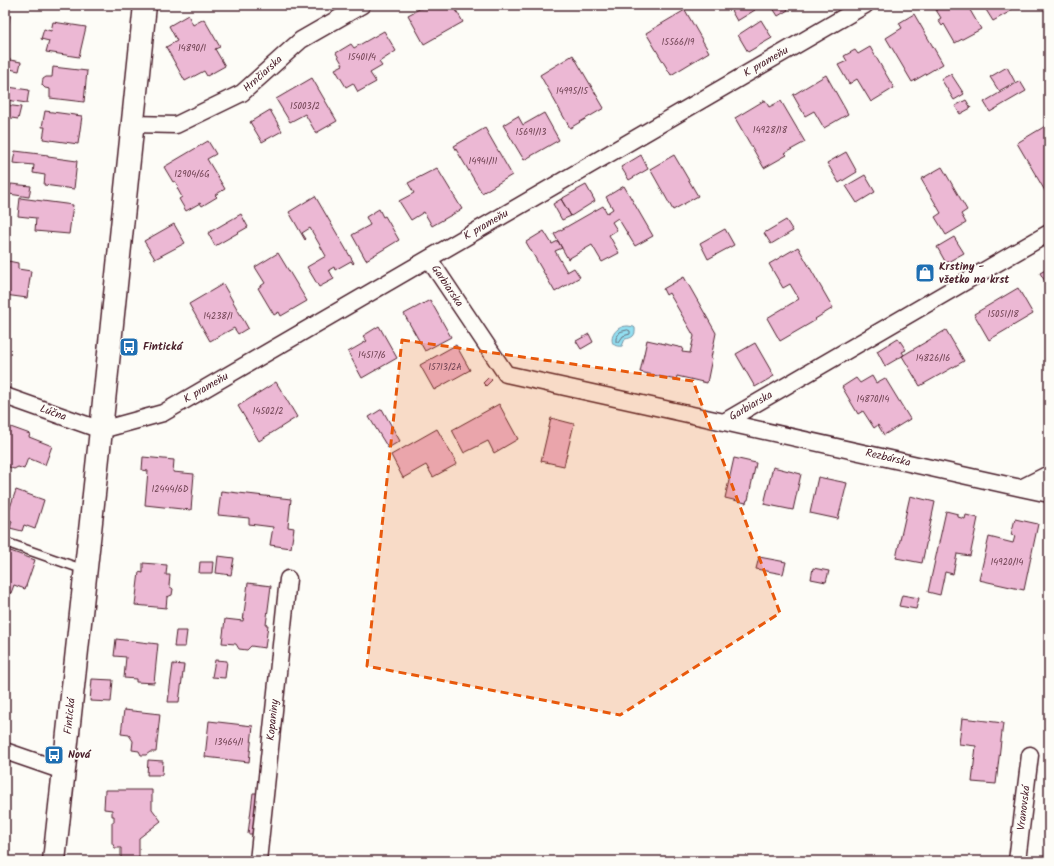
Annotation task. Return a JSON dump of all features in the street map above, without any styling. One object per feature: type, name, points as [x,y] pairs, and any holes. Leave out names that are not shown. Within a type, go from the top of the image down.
[{"type":"street","name":"Fintická","points":[[54,861],[145,5]]},
{"type":"street","name":"Hrnčiarska","points":[[133,124],[176,125],[242,93],[301,40],[362,5]]},
{"type":"street","name":"K prameňu","points":[[101,430],[163,413],[865,5]]},
{"type":"street","name":"Garbiarska","points":[[429,259],[506,374],[724,422],[1049,233]]},
{"type":"street","name":"Lúčna","points":[[5,396],[101,430]]},
{"type":"street","name":"Rezbárska","points":[[724,422],[1049,494]]},
{"type":"street","points":[[1021,488],[1049,474]]},
{"type":"street","name":"Kopaniny","points":[[258,861],[288,579]]},
{"type":"street","points":[[5,751],[64,772]]},
{"type":"street","name":"Vranovská","points":[[1017,861],[1030,755]]},
{"type":"lane","points":[[5,542],[86,570]]},
{"type":"highlighted area","points":[[402,340],[693,381],[780,613],[620,715],[367,666]]},
{"type":"water","points":[[628,326],[635,328],[634,335],[625,339],[622,346],[615,345],[612,340],[613,334],[621,327]]},
{"type":"building","points":[[427,5],[453,5],[463,22],[424,44],[408,15]]},
{"type":"building","points":[[728,5],[752,5],[755,10],[737,21]]},
{"type":"building","points":[[771,5],[790,5],[786,7],[788,10],[778,16]]},
{"type":"building","points":[[933,5],[967,5],[981,29],[955,43],[944,24],[942,26],[938,20],[941,18]]},
{"type":"building","points":[[983,5],[1010,5],[1008,6],[1011,11],[993,21]]},
{"type":"building","points":[[685,10],[709,52],[671,75],[646,33]]},
{"type":"building","points":[[914,14],[943,64],[912,82],[886,38],[902,28],[899,23]]},
{"type":"building","points":[[5,15],[10,16],[7,33],[5,32]]},
{"type":"building","points":[[188,15],[193,25],[204,19],[220,47],[215,49],[225,66],[207,76],[204,71],[185,81],[166,47],[177,41],[169,26]]},
{"type":"building","points":[[761,20],[772,38],[748,52],[738,35]]},
{"type":"building","points":[[53,22],[86,27],[79,57],[46,52],[49,41],[41,39],[44,29],[51,31]]},
{"type":"building","points":[[384,31],[396,51],[379,62],[382,66],[370,73],[376,82],[358,92],[353,83],[346,87],[335,69],[343,65],[336,53],[351,44],[354,48]]},
{"type":"building","points":[[870,47],[894,88],[871,102],[857,79],[849,84],[838,65],[847,61],[844,56],[855,50],[858,54]]},
{"type":"building","points":[[573,55],[604,108],[570,128],[540,75]]},
{"type":"building","points":[[5,59],[21,62],[19,71],[5,68]]},
{"type":"building","points":[[53,67],[87,71],[84,102],[50,98],[50,89],[45,88],[42,85],[43,79],[46,77],[52,77]]},
{"type":"building","points":[[1007,67],[1015,82],[999,91],[990,77]]},
{"type":"building","points":[[951,74],[964,94],[954,100],[941,79]]},
{"type":"building","points":[[826,75],[848,114],[824,128],[814,111],[805,116],[793,95]]},
{"type":"building","points":[[312,78],[337,121],[316,133],[305,114],[290,122],[276,99]]},
{"type":"building","points":[[1020,81],[1026,91],[990,112],[984,102]]},
{"type":"building","points":[[8,87],[29,90],[27,103],[6,100]]},
{"type":"building","points":[[765,100],[769,107],[781,101],[805,142],[785,153],[787,155],[764,168],[735,118]]},
{"type":"building","points":[[966,100],[971,108],[960,114],[955,106]]},
{"type":"building","points":[[5,105],[21,107],[18,119],[5,117]]},
{"type":"building","points":[[270,110],[282,131],[262,142],[250,122]]},
{"type":"building","points":[[45,111],[82,116],[78,144],[43,139],[45,127],[42,127]]},
{"type":"building","points":[[544,113],[559,140],[524,160],[503,125],[518,116],[523,125]]},
{"type":"building","points":[[1047,125],[1049,128],[1048,196],[1017,143]]},
{"type":"building","points":[[485,128],[512,175],[482,193],[454,146]]},
{"type":"building","points":[[208,141],[216,154],[207,159],[225,189],[215,195],[217,197],[202,206],[200,203],[186,211],[179,199],[182,197],[177,188],[179,187],[175,181],[173,182],[164,167]]},
{"type":"building","points":[[15,151],[48,155],[48,157],[77,161],[74,189],[44,185],[45,175],[33,173],[34,165],[13,163]]},
{"type":"building","points":[[846,152],[857,172],[839,183],[827,163]]},
{"type":"building","points":[[641,155],[648,169],[629,180],[621,167]]},
{"type":"building","points":[[674,155],[698,196],[673,210],[650,169]]},
{"type":"building","points":[[942,167],[967,210],[961,214],[966,223],[946,235],[935,217],[941,213],[921,179]]},
{"type":"building","points":[[437,168],[462,209],[432,226],[424,212],[411,220],[399,201],[414,193],[408,183]]},
{"type":"building","points":[[865,175],[875,192],[857,203],[846,186]]},
{"type":"building","points":[[11,184],[31,186],[29,197],[9,194]]},
{"type":"building","points":[[586,185],[595,201],[571,216],[561,199]]},
{"type":"building","points":[[624,186],[653,236],[635,246],[618,218],[612,222],[617,230],[609,235],[619,253],[602,262],[592,245],[568,259],[554,234],[603,206],[607,213],[613,209],[606,197]]},
{"type":"building","points":[[315,196],[354,263],[353,264],[351,261],[335,270],[334,267],[329,270],[334,279],[319,287],[307,267],[326,256],[310,228],[302,233],[306,239],[305,240],[289,212]]},
{"type":"building","points":[[20,198],[73,205],[69,234],[35,231],[36,218],[18,216]]},
{"type":"building","points":[[561,199],[571,216],[562,220],[553,204]]},
{"type":"building","points":[[379,209],[383,217],[385,216],[399,240],[366,260],[352,235],[370,225],[366,217]]},
{"type":"building","points":[[241,214],[248,227],[215,246],[208,233]]},
{"type":"building","points":[[786,220],[793,231],[771,244],[764,233]]},
{"type":"building","points":[[174,224],[185,243],[155,259],[144,241]]},
{"type":"building","points":[[725,229],[734,245],[708,259],[700,243]]},
{"type":"building","points":[[544,231],[552,244],[558,241],[562,248],[555,251],[567,272],[574,268],[580,277],[555,292],[526,242]]},
{"type":"building","points":[[954,237],[964,253],[946,263],[937,247]]},
{"type":"building","points":[[798,247],[833,308],[815,319],[816,320],[780,341],[767,318],[799,299],[790,284],[783,288],[769,264]]},
{"type":"building","points":[[278,253],[307,301],[281,316],[279,312],[274,315],[258,288],[265,283],[255,267]]},
{"type":"building","points":[[8,261],[18,263],[18,269],[31,271],[27,298],[5,295],[5,267],[7,267]]},
{"type":"building","points":[[1049,268],[1049,288],[1040,273]]},
{"type":"building","points":[[684,277],[716,333],[707,383],[677,376],[676,380],[640,372],[647,340],[683,348],[682,352],[690,353],[694,336],[669,293],[666,295],[663,289]]},
{"type":"building","points":[[223,284],[248,328],[238,334],[234,328],[210,341],[189,304]]},
{"type":"building","points":[[1018,288],[1033,314],[989,340],[974,314]]},
{"type":"building","points":[[430,300],[451,337],[425,351],[404,314]]},
{"type":"building","points":[[379,326],[397,358],[362,378],[348,352],[367,341],[363,336]]},
{"type":"building","points":[[946,330],[964,361],[920,386],[902,356]]},
{"type":"building","points":[[589,334],[593,342],[581,349],[576,341]]},
{"type":"building","points":[[898,338],[906,350],[902,352],[904,355],[885,366],[877,351]]},
{"type":"building","points":[[755,343],[774,376],[755,387],[736,354]]},
{"type":"building","points":[[456,345],[470,370],[434,390],[420,365]]},
{"type":"building","points":[[872,376],[876,383],[885,378],[910,419],[884,435],[878,425],[874,428],[863,411],[858,414],[842,387],[856,378],[860,383]]},
{"type":"building","points":[[489,377],[492,380],[486,386],[483,383]]},
{"type":"building","points":[[276,382],[297,417],[259,441],[238,406]]},
{"type":"building","points":[[499,404],[518,439],[494,453],[488,441],[464,453],[452,430]]},
{"type":"building","points":[[382,409],[400,441],[388,448],[369,417]]},
{"type":"building","points":[[551,418],[574,424],[564,466],[541,461]]},
{"type":"building","points":[[5,425],[30,434],[29,437],[52,446],[45,465],[28,458],[24,469],[18,467],[14,469],[9,467],[5,462]]},
{"type":"building","points":[[437,429],[457,464],[433,477],[426,465],[403,478],[391,455]]},
{"type":"building","points":[[143,457],[174,460],[173,472],[194,474],[191,510],[145,505],[148,471],[142,470]]},
{"type":"building","points":[[734,458],[756,463],[748,500],[746,503],[725,498]]},
{"type":"building","points":[[773,467],[801,474],[793,510],[764,504]]},
{"type":"building","points":[[818,477],[847,483],[838,519],[810,513]]},
{"type":"building","points":[[16,490],[44,500],[35,529],[24,525],[22,531],[10,528],[12,521],[6,519]]},
{"type":"building","points":[[221,491],[291,499],[288,527],[294,528],[291,548],[270,545],[273,527],[249,524],[249,518],[218,515]]},
{"type":"building","points":[[910,496],[935,502],[922,563],[896,558]]},
{"type":"building","points":[[946,511],[958,514],[958,517],[965,519],[966,515],[978,518],[970,556],[957,554],[953,574],[945,572],[940,595],[928,592]]},
{"type":"building","points":[[1015,519],[1038,524],[1024,590],[979,580],[989,537],[1013,543],[1015,536],[1011,535]]},
{"type":"building","points":[[5,549],[35,560],[25,589],[14,585],[11,593],[5,591]]},
{"type":"building","points":[[218,556],[234,558],[231,575],[216,573]]},
{"type":"building","points":[[759,557],[786,562],[783,574],[756,569]]},
{"type":"building","points":[[200,562],[213,562],[212,573],[199,573]]},
{"type":"building","points":[[143,563],[167,565],[166,575],[170,575],[169,586],[173,589],[172,595],[167,597],[166,608],[135,605],[139,572],[143,573]]},
{"type":"building","points":[[813,568],[829,571],[826,582],[811,579]]},
{"type":"building","points":[[248,583],[271,586],[266,625],[268,625],[265,648],[251,646],[247,650],[239,649],[236,644],[222,643],[225,619],[243,621]]},
{"type":"building","points":[[902,595],[919,598],[916,609],[899,606]]},
{"type":"building","points":[[176,631],[187,631],[185,647],[174,647]]},
{"type":"building","points":[[116,639],[158,644],[154,683],[136,682],[136,679],[124,678],[126,657],[114,656]]},
{"type":"building","points":[[215,660],[227,661],[225,678],[212,677]]},
{"type":"building","points":[[173,664],[184,665],[179,702],[168,702]]},
{"type":"building","points":[[92,679],[113,680],[111,702],[90,701]]},
{"type":"building","points":[[124,710],[160,714],[156,752],[141,755],[139,751],[132,750],[133,741],[129,735],[121,734]]},
{"type":"building","points":[[962,718],[1003,723],[996,784],[972,782],[976,746],[959,744]]},
{"type":"building","points":[[209,721],[253,726],[249,762],[205,757]]},
{"type":"building","points":[[148,760],[163,761],[162,775],[147,775]]},
{"type":"building","points":[[105,790],[152,790],[152,809],[161,821],[139,838],[139,860],[121,860],[121,848],[115,848],[112,843],[112,822],[114,822],[114,816],[112,816],[112,810],[104,809]]},
{"type":"building","points":[[253,793],[260,793],[255,834],[248,834]]},
{"type":"place","name":"Krstiny - všetko na krst","points":[[925,273]]},
{"type":"place","name":"Fintická","points":[[129,347]]},
{"type":"place","name":"Nová","points":[[54,755]]}]
